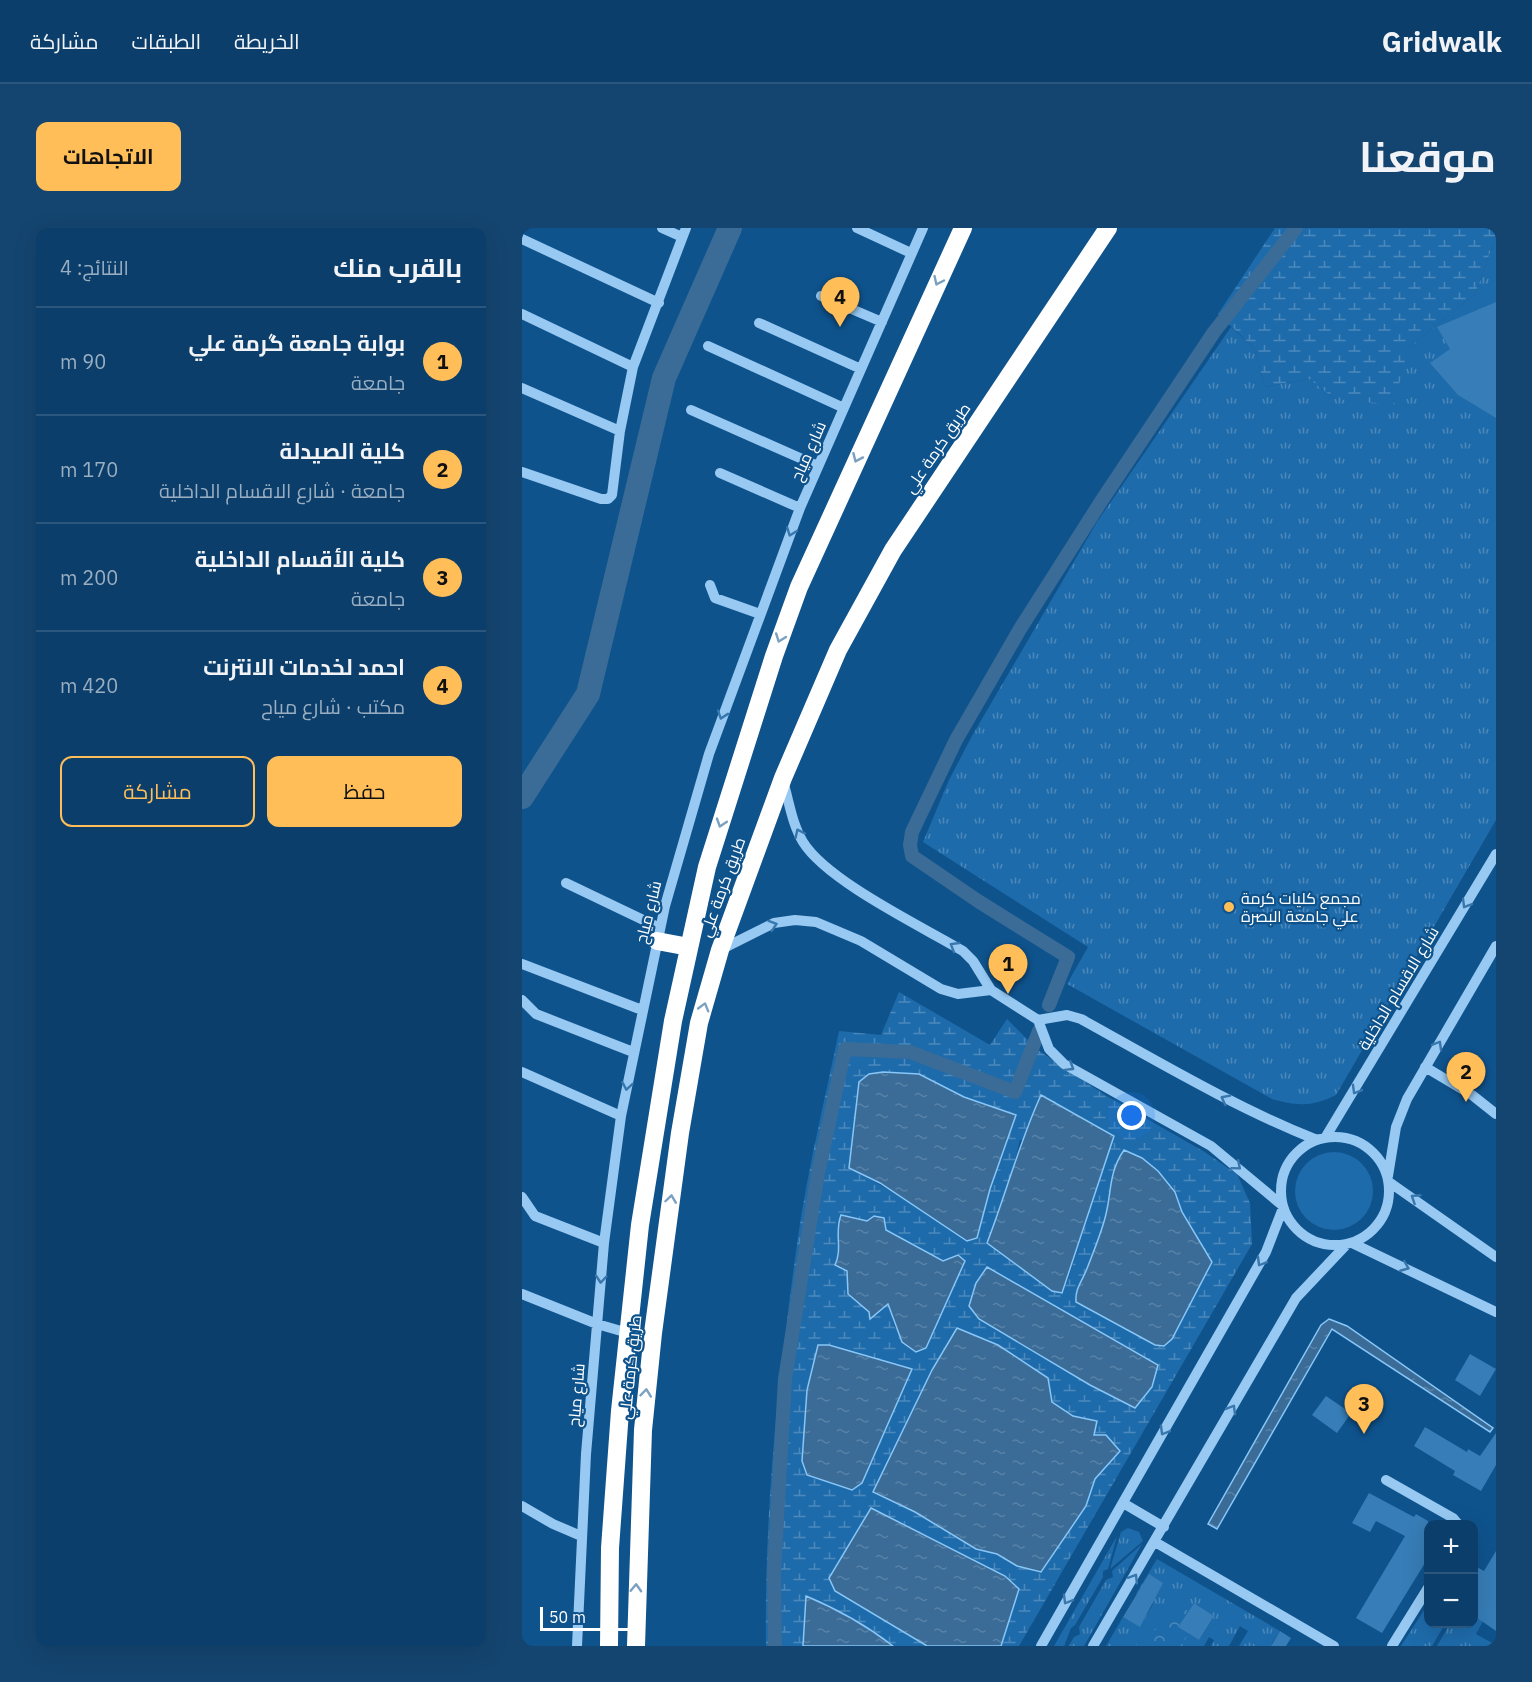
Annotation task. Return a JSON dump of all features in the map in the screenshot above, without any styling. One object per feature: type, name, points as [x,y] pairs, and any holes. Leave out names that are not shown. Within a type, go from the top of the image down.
[{"type":"highway","name":"طريق كرمة علي","points":[[609,1646],[610,1548],[628,1333],[640,1225],[673,1022],[707,867],[774,656],[799,587],[963,228]]},
{"type":"highway","name":"طريق كرمة علي","points":[[636,1646],[643,1430],[653,1333],[680,1133],[696,1045],[720,950],[783,778],[838,650],[893,550],[1108,228]]},
{"type":"highway","points":[[658,934],[689,947]]},
{"type":"street","points":[[522,472],[608,499],[612,495],[620,431],[633,367],[684,232],[662,228]]},
{"type":"street","points":[[857,228],[911,253]]},
{"type":"street","name":"شارع مياح","points":[[577,1646],[581,1536],[604,1243],[621,1116],[658,934],[678,855],[708,754],[760,614],[800,508],[923,228]]},
{"type":"street","points":[[522,239],[659,303]]},
{"type":"street","points":[[821,296],[882,322]]},
{"type":"street","points":[[522,314],[633,367]]},
{"type":"street","points":[[759,323],[861,369]]},
{"type":"street","points":[[708,346],[844,408]]},
{"type":"street","points":[[522,388],[620,431]]},
{"type":"street","points":[[691,410],[819,466]]},
{"type":"street","points":[[720,473],[800,508]]},
{"type":"street","points":[[710,585],[715,598],[760,614]]},
{"type":"street","points":[[783,778],[795,825],[814,857],[843,880],[963,951],[973,961],[991,990],[1038,1020],[1049,1049],[1064,1064],[1211,1146],[1283,1207]]},
{"type":"street","name":"شارع الاقسام الداخلية","points":[[1321,1139],[1496,854]]},
{"type":"street","points":[[566,884],[658,934]]},
{"type":"street","points":[[720,950],[774,923],[795,920],[816,922],[861,941],[941,989],[958,994],[991,990]]},
{"type":"street","points":[[1388,1179],[1401,1113],[1425,1067],[1496,946]]},
{"type":"street","points":[[522,964],[642,1010]]},
{"type":"street","points":[[522,1000],[536,1014],[633,1052]]},
{"type":"street","points":[[1038,1020],[1067,1015],[1081,1019],[1180,1076],[1263,1118],[1321,1139],[1341,1137],[1357,1141],[1370,1150],[1381,1161],[1388,1179],[1390,1198],[1386,1213],[1378,1226],[1366,1236],[1349,1244],[1332,1246],[1304,1236],[1293,1226],[1283,1207],[1281,1190],[1283,1174],[1297,1154],[1321,1139]]},
{"type":"street","points":[[1425,1067],[1472,1095],[1496,1114]]},
{"type":"street","points":[[522,1071],[621,1116]]},
{"type":"street","points":[[1388,1179],[1496,1257]]},
{"type":"street","points":[[522,1197],[535,1216],[604,1243]]},
{"type":"street","points":[[1041,1646],[1266,1252],[1283,1207]]},
{"type":"street","points":[[1349,1244],[1496,1312]]},
{"type":"street","points":[[1093,1646],[1296,1298],[1349,1244]]},
{"type":"street","points":[[522,1294],[597,1324],[628,1333]]},
{"type":"street","points":[[1386,1480],[1455,1520]]},
{"type":"street","points":[[1123,1503],[1164,1527]]},
{"type":"street","points":[[522,1506],[553,1524],[581,1536]]},
{"type":"street","points":[[1155,1542],[1334,1646]]},
{"type":"street","points":[[1392,1646],[1424,1594]]},
{"type":"green space","points":[[1275,228],[1496,228],[1496,236],[1475,294],[1408,348],[1394,405],[1335,399],[1309,379],[1265,387],[1254,348],[1218,314]]},
{"type":"green space","points":[[1496,236],[1496,820],[1336,1095],[1319,1102],[1304,1104],[1272,1099],[1067,984],[1088,947],[923,842],[949,780],[972,736],[1097,522],[1231,327],[1254,348],[1265,387],[1309,379],[1335,399],[1408,348],[1475,294]]},
{"type":"green space","points":[[899,992],[990,1045],[1007,1019],[1038,1050],[1105,1095],[1203,1151],[1237,1174],[1250,1203],[1252,1244],[1019,1646],[1001,1646],[1019,1589],[1005,1576],[871,1508],[835,1591],[927,1646],[893,1646],[875,1632],[828,1605],[806,1597],[803,1646],[766,1646],[767,1543],[774,1441],[791,1288],[807,1185],[839,1031],[881,1035]],"holes":[[[919,1074],[964,1097],[1016,1115],[990,1189],[977,1238],[849,1168],[859,1083]],[[1114,1136],[1062,1293],[1051,1291],[987,1243],[1008,1189],[1020,1140]],[[1125,1150],[1142,1158],[1158,1171],[1175,1192],[1182,1212],[1212,1262],[1172,1339],[1108,1317],[1076,1302],[1078,1290],[1103,1223],[1116,1166]],[[886,1230],[943,1261],[965,1261],[956,1278],[895,1328],[888,1303],[870,1319],[869,1312],[848,1294],[847,1271],[836,1265],[841,1253]],[[987,1268],[1158,1365],[1134,1408],[1090,1385],[979,1319],[976,1283]],[[958,1328],[1052,1402],[1073,1416],[1097,1421],[1094,1435],[1120,1451],[1095,1479],[1086,1506],[1041,1572],[1017,1566],[997,1554],[976,1549],[915,1512],[873,1492],[932,1370]],[[818,1345],[829,1345],[912,1369],[807,1422],[807,1390]]]},
{"type":"green space","points":[[1326,1152],[1342,1152],[1356,1158],[1367,1169],[1373,1183],[1373,1199],[1367,1213],[1356,1224],[1342,1230],[1326,1230],[1312,1224],[1301,1213],[1295,1199],[1295,1183],[1301,1169],[1312,1158]]},
{"type":"green space","points":[[1128,1528],[1139,1532],[1143,1541],[1110,1569],[1121,1532]]},
{"type":"green space","points":[[1117,1536],[1108,1569],[1103,1571],[1103,1577],[1071,1628],[1064,1646],[1054,1646]]},
{"type":"green space","points":[[1142,1544],[1084,1646],[1069,1646],[1074,1637],[1080,1634],[1079,1627],[1106,1580],[1113,1577],[1112,1571]]},
{"type":"green space","points":[[1157,1559],[1280,1631],[1272,1643],[1274,1646],[1239,1646],[1248,1631],[1240,1626],[1229,1646],[1211,1646],[1214,1640],[1209,1637],[1204,1646],[1106,1646],[1123,1617],[1140,1626],[1153,1604],[1136,1594]],"holes":[[[1194,1603],[1214,1616],[1199,1640],[1178,1627]]]},
{"type":"green space","points":[[1174,1603],[1188,1611],[1178,1627],[1189,1634],[1180,1646],[1136,1646],[1146,1627],[1156,1630]]},
{"type":"green space","points":[[1424,1610],[1424,1628],[1443,1628],[1432,1646],[1401,1646]]},
{"type":"green space","points":[[1478,1618],[1483,1621],[1476,1634],[1492,1643],[1490,1646],[1437,1646],[1448,1628],[1478,1628]]},
{"type":"water","points":[[883,1072],[919,1074],[964,1097],[1016,1115],[990,1189],[977,1238],[967,1241],[880,1183],[849,1168],[859,1082],[869,1074]]},
{"type":"water","points":[[1041,1095],[1114,1136],[1062,1293],[1052,1291],[987,1243]]},
{"type":"water","points":[[1124,1150],[1142,1158],[1158,1171],[1175,1192],[1182,1212],[1212,1262],[1172,1339],[1164,1346],[1155,1345],[1076,1302],[1077,1290],[1103,1224],[1115,1167]]},
{"type":"water","points":[[841,1215],[867,1221],[874,1216],[884,1218],[886,1230],[943,1261],[958,1255],[965,1261],[926,1348],[916,1352],[902,1342],[888,1304],[870,1319],[869,1312],[848,1294],[847,1271],[835,1265]]},
{"type":"water","points":[[987,1267],[1158,1365],[1152,1387],[1135,1408],[1090,1385],[979,1319],[969,1306],[976,1283]]},
{"type":"water","points":[[1329,1319],[1347,1326],[1493,1428],[1490,1432],[1332,1329],[1217,1529],[1208,1524],[1321,1325]]},
{"type":"water","points":[[957,1328],[998,1345],[1048,1378],[1052,1402],[1073,1416],[1097,1421],[1094,1435],[1106,1435],[1120,1451],[1095,1479],[1086,1506],[1041,1572],[1017,1566],[997,1554],[976,1549],[915,1512],[873,1492],[932,1370]]},
{"type":"water","points":[[818,1345],[829,1345],[912,1369],[862,1483],[852,1490],[807,1475],[802,1461],[807,1390]]},
{"type":"water","points":[[871,1508],[1005,1576],[1019,1589],[1001,1646],[927,1646],[835,1591],[829,1578]]},
{"type":"water","points":[[806,1596],[851,1618],[893,1646],[803,1646]]},
{"type":"building","points":[[1496,302],[1496,418],[1458,395],[1430,363],[1450,349],[1437,327]]},
{"type":"building","points":[[1470,1354],[1496,1369],[1480,1396],[1455,1380]]},
{"type":"building","points":[[1326,1396],[1351,1413],[1337,1433],[1312,1415]]},
{"type":"building","points":[[1425,1427],[1467,1452],[1468,1449],[1480,1456],[1496,1433],[1496,1465],[1481,1491],[1453,1475],[1455,1471],[1414,1446]]},
{"type":"building","points":[[1369,1493],[1414,1517],[1416,1514],[1426,1520],[1424,1520],[1424,1565],[1382,1633],[1356,1618],[1405,1536],[1376,1521],[1370,1532],[1352,1523]]},
{"type":"building","points":[[1496,1551],[1496,1631],[1478,1618],[1478,1568],[1484,1571]]},
{"type":"building","points":[[1149,1574],[1163,1583],[1140,1627],[1123,1617]]},
{"type":"building","points":[[1194,1603],[1214,1616],[1199,1640],[1178,1627]]},
{"type":"building","points":[[1280,1631],[1291,1638],[1286,1646],[1271,1646]]},
{"type":"waterway","points":[[522,797],[588,694],[664,378],[730,228]]},
{"type":"waterway","points":[[1049,1005],[1068,957],[978,901],[912,856],[910,845],[912,832],[956,740],[1020,629],[1102,500],[1214,332],[1296,228]]},
{"type":"waterway","points":[[775,1646],[774,1571],[785,1379],[818,1173],[845,1049],[910,1052],[1015,1092],[1039,1031]]},
{"type":"place","name":"احمد لخدمات الانترنت","points":[[840,327]]},
{"type":"place","name":"مجمع كليات كرمة علي جامعة البصرة","points":[[1229,907]]},
{"type":"place","name":"بوابة جامعة گرمة علي","points":[[1008,994]]},
{"type":"place","name":"كلية الصيدلة","points":[[1466,1102]]},
{"type":"place","name":"كلية الأقسام الداخلية","points":[[1364,1434]]}]
